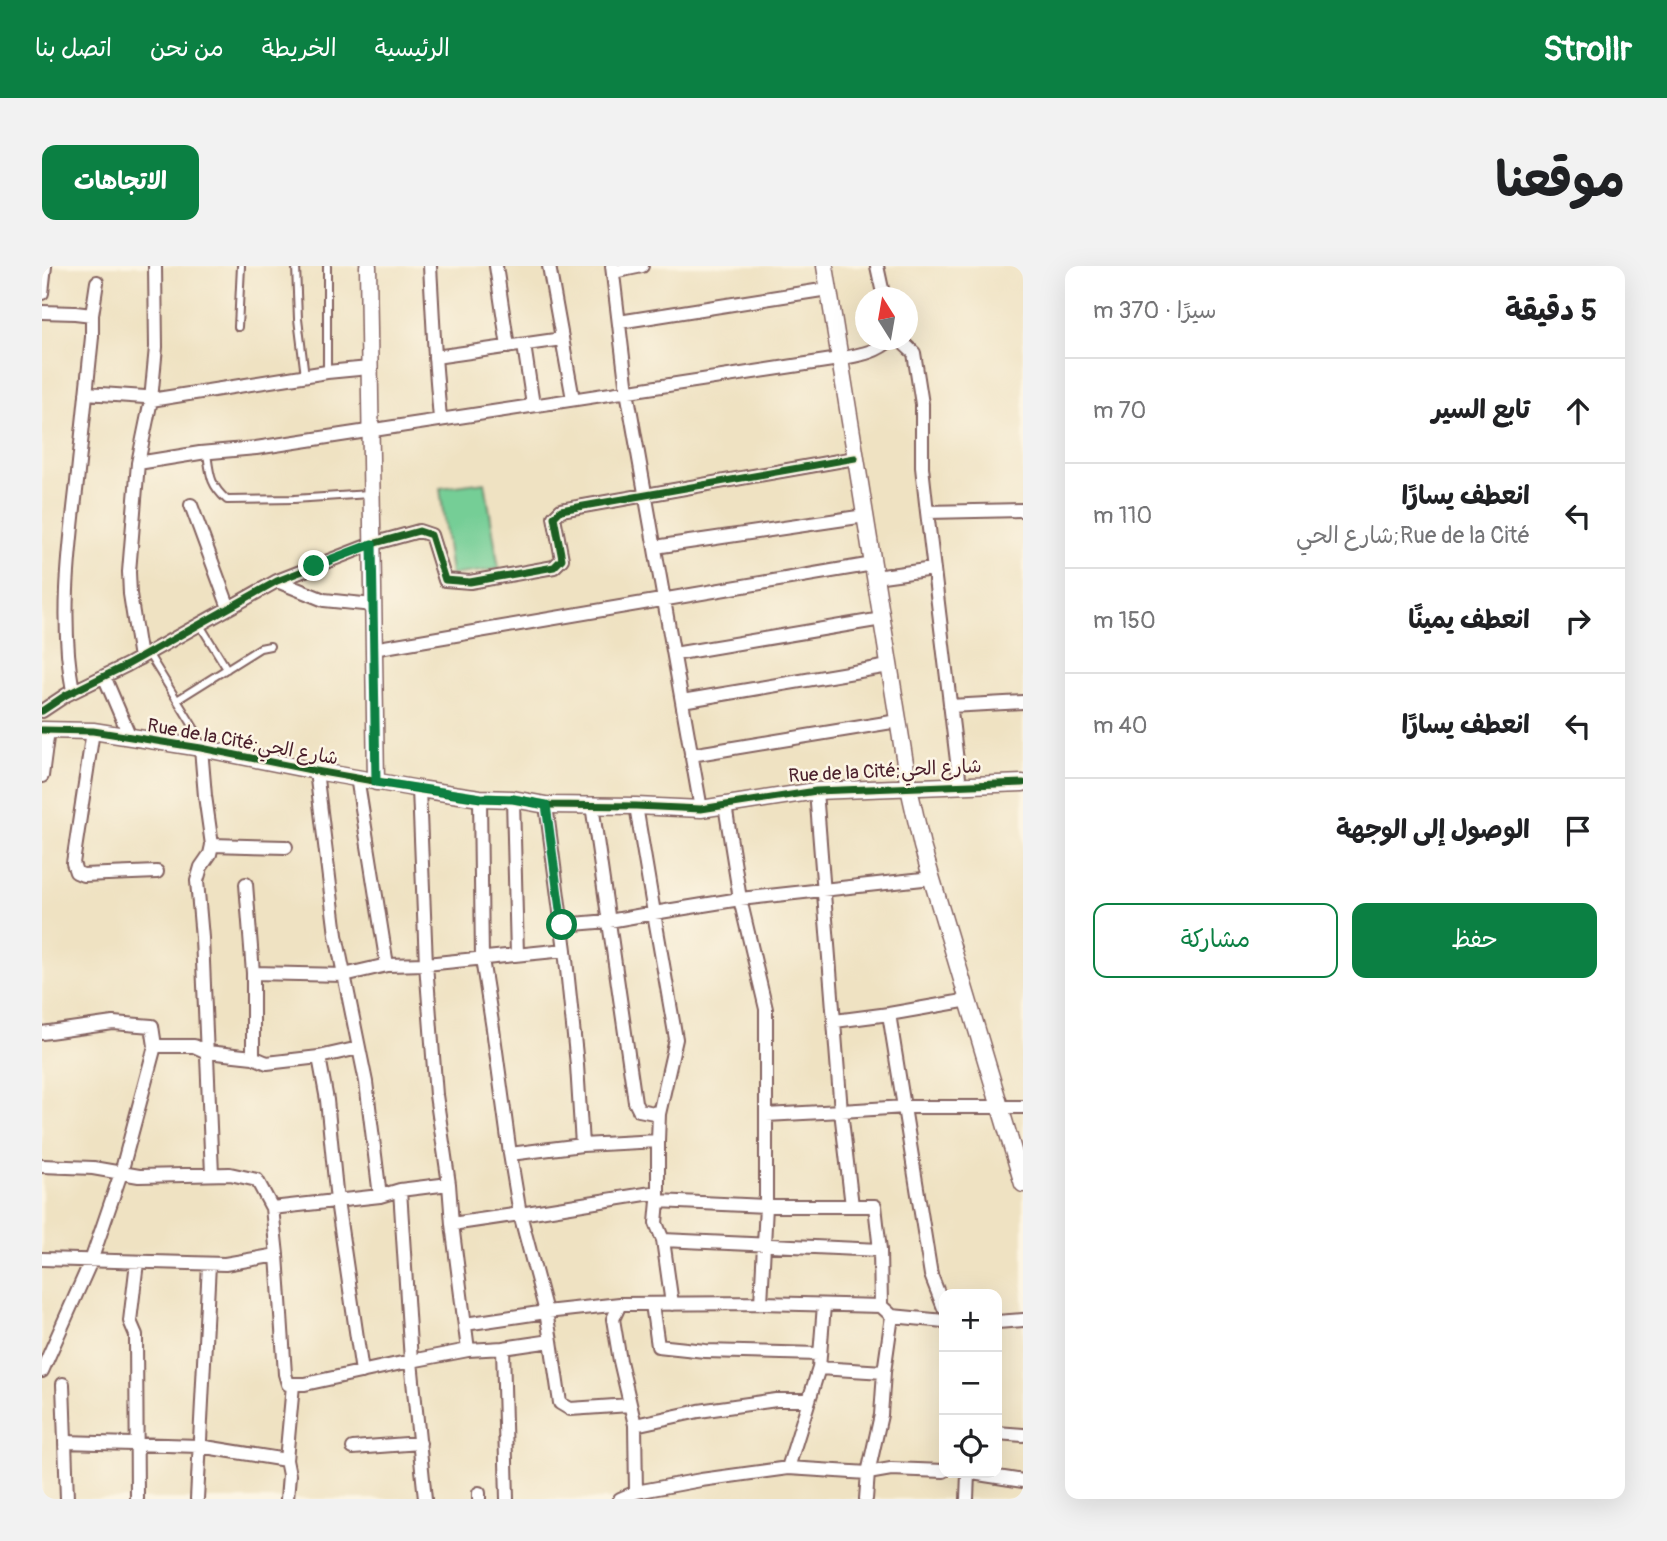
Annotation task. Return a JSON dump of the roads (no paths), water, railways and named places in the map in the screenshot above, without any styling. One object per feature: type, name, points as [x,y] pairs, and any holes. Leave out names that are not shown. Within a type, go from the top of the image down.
[{"type":"street","points":[[42,293],[46,266]]},
{"type":"street","points":[[144,655],[130,594],[129,572],[138,463],[151,400],[156,347],[155,266]]},
{"type":"street","points":[[369,266],[376,782]]},
{"type":"street","points":[[430,266],[440,419]]},
{"type":"street","points":[[496,266],[508,347]]},
{"type":"street","points":[[549,266],[573,399]]},
{"type":"street","points":[[642,266],[613,269],[628,391],[701,809]]},
{"type":"street","points":[[825,266],[909,788],[922,846],[1023,1184]]},
{"type":"street","points":[[877,266],[882,287]]},
{"type":"street","points":[[74,691],[69,666],[66,606],[97,282]]},
{"type":"street","points":[[619,321],[828,289]]},
{"type":"street","points":[[42,312],[92,315]]},
{"type":"street","points":[[435,357],[562,340]]},
{"type":"street","points":[[524,345],[533,405]]},
{"type":"street","points":[[138,463],[839,359],[875,350]]},
{"type":"street","points":[[911,350],[914,353],[922,404],[922,467],[960,786]]},
{"type":"street","points":[[86,393],[145,397],[151,400],[327,372],[369,368]]},
{"type":"street","points":[[42,710],[276,581],[372,544],[419,531],[431,535],[445,580],[470,582],[554,567],[562,559],[554,517],[561,510],[855,458]]},
{"type":"street","points":[[191,505],[229,608]]},
{"type":"street","points":[[927,512],[1023,510]]},
{"type":"street","points":[[655,547],[865,516]]},
{"type":"street","points":[[373,649],[874,570],[933,569]]},
{"type":"street","points":[[276,581],[324,600],[373,605]]},
{"type":"street","points":[[674,654],[882,619]]},
{"type":"street","points":[[682,701],[889,666]]},
{"type":"street","points":[[104,676],[130,737]]},
{"type":"street","points":[[950,706],[1023,702]]},
{"type":"street","points":[[691,755],[898,720]]},
{"type":"street","points":[[42,776],[45,730]]},
{"type":"street","name":"Rue de la Cité;شارع الحي","points":[[45,730],[93,731],[201,748],[376,782],[546,805],[701,809],[816,791],[1023,783]]},
{"type":"street","points":[[93,731],[73,863],[76,872],[83,875],[157,872]]},
{"type":"street","points":[[201,748],[212,845],[197,881],[212,1174]]},
{"type":"street","points":[[316,771],[336,935],[366,1082],[380,1196]]},
{"type":"street","points":[[357,777],[387,965]]},
{"type":"street","points":[[419,789],[426,964],[436,1095],[468,1350]]},
{"type":"street","points":[[816,791],[841,1111],[852,1206]]},
{"type":"street","points":[[481,798],[482,959],[520,1214],[546,1312],[560,1403],[570,1409],[630,1405]]},
{"type":"street","points":[[513,799],[517,955]]},
{"type":"street","points":[[546,805],[578,1065],[582,1145]]},
{"type":"street","points":[[592,805],[635,1102],[639,1110],[659,1114]]},
{"type":"street","points":[[725,805],[740,899],[766,1009],[766,1206],[761,1303]]},
{"type":"street","points":[[636,806],[676,1039],[659,1114],[657,1141],[656,1223],[663,1240],[672,1304]]},
{"type":"street","points":[[212,845],[286,848]]},
{"type":"street","points":[[562,925],[609,921],[740,899],[932,878]]},
{"type":"street","points":[[246,884],[253,973],[253,1057]]},
{"type":"street","points":[[253,973],[344,975],[387,965],[426,964],[565,950]]},
{"type":"street","points":[[835,1021],[969,1000]]},
{"type":"street","points":[[889,1014],[931,1275],[939,1295]]},
{"type":"street","points":[[42,1033],[114,1023],[152,1026],[155,1046],[121,1173],[91,1261],[42,1371]]},
{"type":"street","points":[[155,1046],[194,1046],[207,1052],[253,1057],[267,1063],[319,1057],[359,1048]]},
{"type":"street","points":[[319,1057],[362,1371]]},
{"type":"street","points":[[766,1115],[905,1107],[1023,1107]]},
{"type":"street","points":[[510,1154],[582,1145],[657,1141]]},
{"type":"street","points":[[42,1166],[93,1168],[139,1176],[230,1174],[257,1180],[272,1208],[288,1384]]},
{"type":"street","points":[[272,1208],[380,1196],[449,1184]]},
{"type":"street","points":[[400,1191],[411,1361],[425,1499]]},
{"type":"street","points":[[452,1224],[658,1196],[766,1206],[875,1206],[880,1250],[881,1306]]},
{"type":"street","points":[[663,1240],[880,1250]]},
{"type":"street","points":[[42,1259],[225,1264],[277,1255]]},
{"type":"street","points":[[137,1262],[130,1321],[136,1335],[137,1499]]},
{"type":"street","points":[[197,1499],[209,1264]]},
{"type":"street","points":[[465,1324],[620,1304],[881,1306],[892,1316],[939,1321]]},
{"type":"street","points":[[620,1304],[613,1319],[635,1425],[636,1492]]},
{"type":"street","points":[[652,1304],[658,1346],[705,1352],[819,1354]]},
{"type":"street","points":[[788,1468],[819,1368],[824,1305]]},
{"type":"street","points":[[866,1499],[868,1473],[881,1415],[892,1316]]},
{"type":"street","points":[[1002,1322],[1023,1320]]},
{"type":"street","points":[[288,1384],[305,1384],[468,1350],[551,1341]]},
{"type":"street","points":[[503,1348],[507,1499]]},
{"type":"street","points":[[819,1368],[884,1372]]},
{"type":"street","points":[[63,1384],[66,1499]]},
{"type":"street","points":[[286,1499],[289,1475],[286,1460],[293,1385],[288,1384]]},
{"type":"street","points":[[635,1425],[699,1411],[776,1400],[809,1400]]},
{"type":"street","points":[[1002,1433],[1023,1435]]},
{"type":"street","points":[[65,1442],[199,1446],[286,1460]]},
{"type":"street","points":[[354,1448],[420,1443]]},
{"type":"street","points":[[620,1499],[636,1492],[701,1480],[788,1468],[868,1473],[891,1469],[939,1471]]},
{"type":"street","points":[[967,1499],[969,1478]]},
{"type":"street","points":[[1002,1478],[1023,1481]]},
{"type":"lane","points":[[238,327],[241,266]]},
{"type":"lane","points":[[296,266],[298,319],[305,376]]},
{"type":"lane","points":[[327,266],[327,372]]},
{"type":"lane","points":[[207,452],[210,479],[215,490],[226,500],[371,494]]},
{"type":"lane","points":[[200,625],[227,669]]},
{"type":"lane","points":[[177,700],[260,648],[270,646]]},
{"type":"lane","points":[[144,655],[177,700],[196,732],[201,748]]}]
